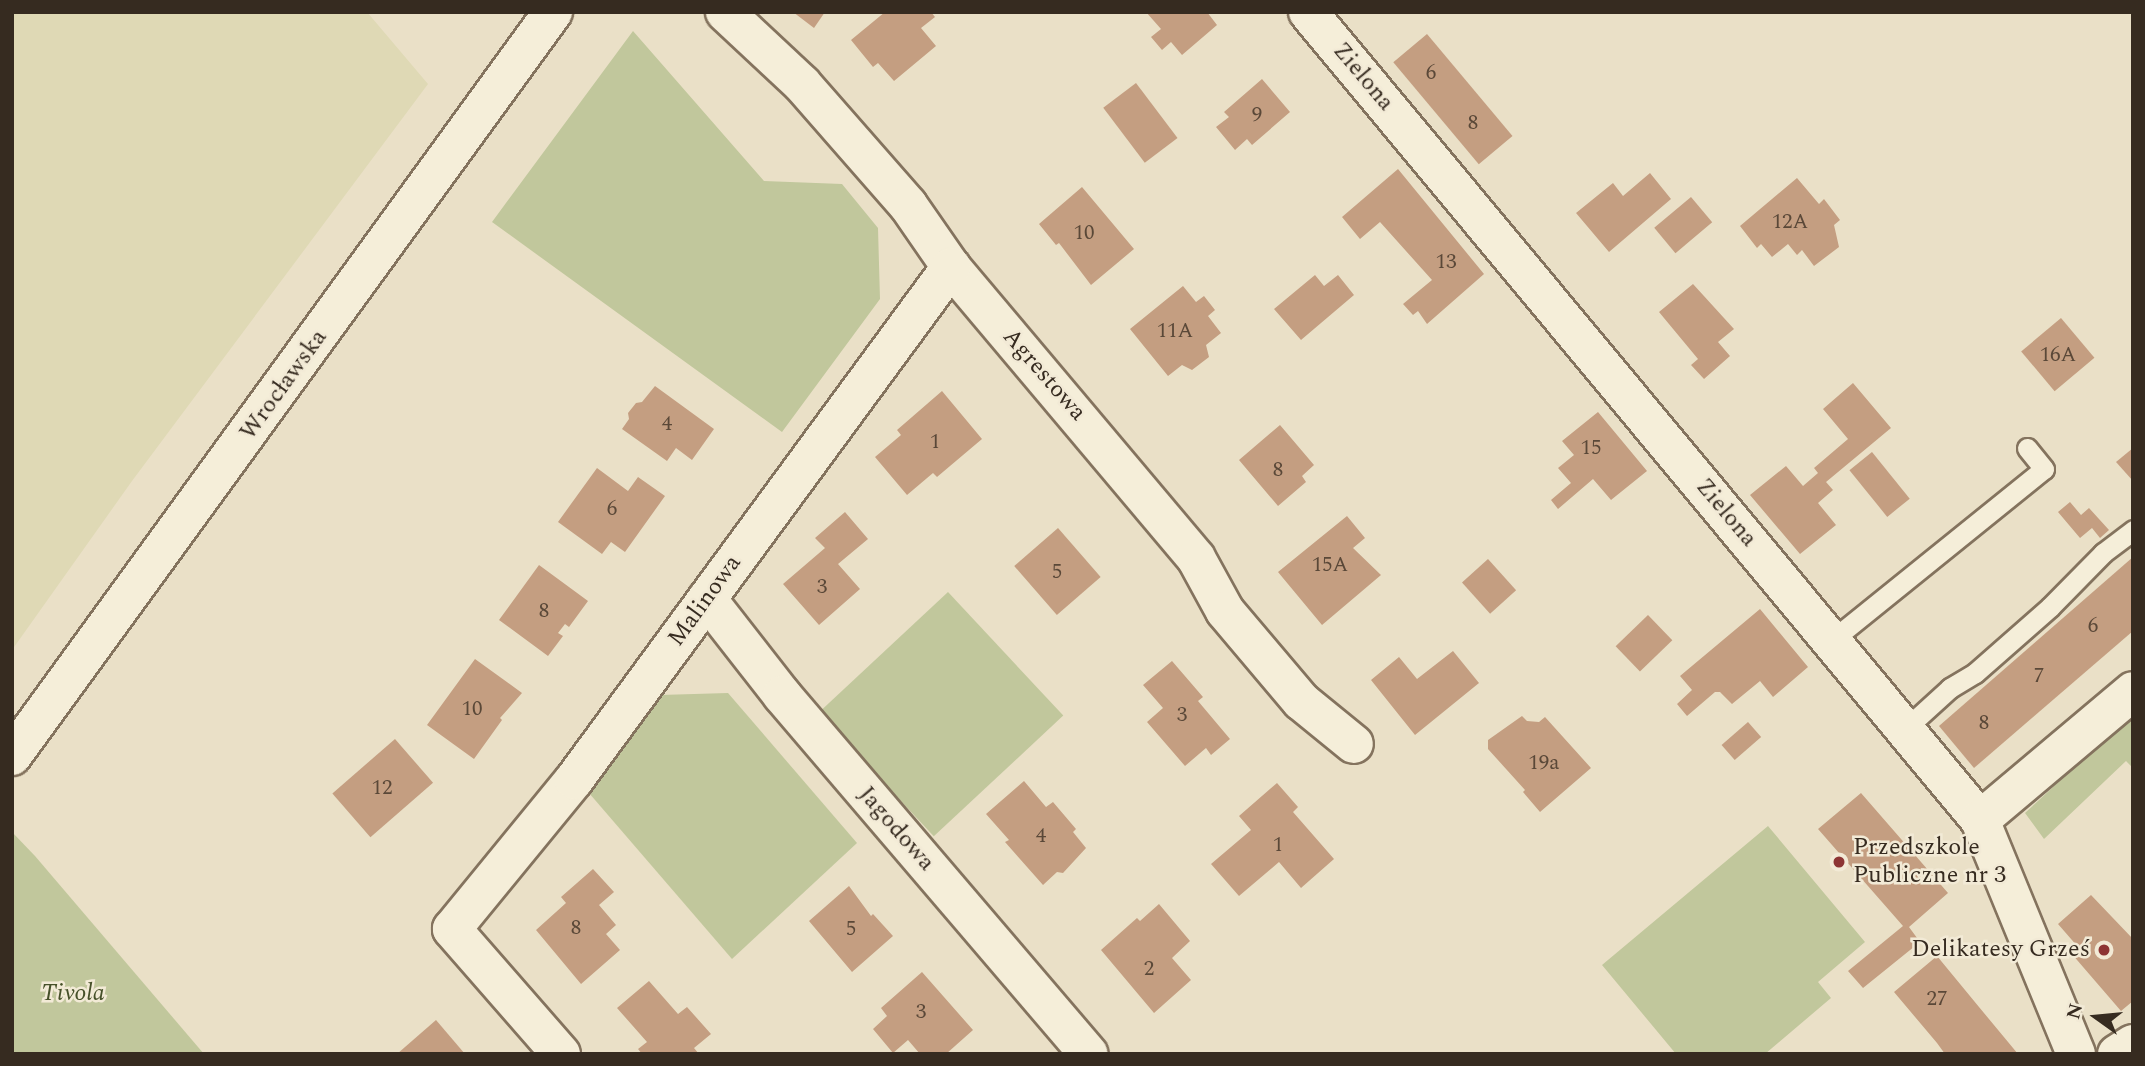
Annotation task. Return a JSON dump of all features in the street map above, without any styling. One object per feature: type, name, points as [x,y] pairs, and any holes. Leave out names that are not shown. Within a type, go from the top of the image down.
[{"type":"street","name":"Wrocławska","points":[[12,756],[553,12]]},
{"type":"street","name":"Agrestowa","points":[[725,12],[802,84],[908,205],[950,267],[1188,548],[1225,611],[1301,701],[1354,744]]},
{"type":"street","name":"Zielona","points":[[1308,12],[1980,820],[2076,1054]]},
{"type":"street","name":"Malinowa","points":[[561,1054],[452,929],[574,780],[814,449],[950,267]]},
{"type":"street","name":"Jagodowa","points":[[707,599],[782,695],[1089,1054]]},
{"type":"street","points":[[1980,820],[2133,691]]},
{"type":"street","points":[[2117,1054],[2133,1044]]},
{"type":"lane","points":[[1832,640],[2044,469],[2027,448]]},
{"type":"lane","points":[[1905,729],[1950,688],[1975,673],[2050,607],[2104,553],[2133,530]]},
{"type":"shaded area","points":[[12,12],[367,12],[428,84],[132,481],[12,650]]},
{"type":"green space","points":[[633,31],[764,181],[842,184],[878,228],[880,299],[782,432],[492,222]]},
{"type":"green space","points":[[948,592],[1063,716],[934,836],[819,713]]},
{"type":"green space","points":[[728,693],[857,843],[732,959],[589,793],[660,695]]},
{"type":"green space","points":[[2133,713],[2133,768],[2126,761],[2044,839],[2025,813]]},
{"type":"green space","points":[[1768,826],[1865,942],[1818,982],[1831,998],[1765,1054],[1676,1054],[1602,965]]},
{"type":"green space","name":"Tivola","points":[[12,832],[35,856],[204,1054],[12,1054]]},
{"type":"building","points":[[793,12],[825,12],[814,28]]},
{"type":"building","points":[[885,12],[931,12],[935,17],[921,28],[936,46],[894,81],[878,63],[873,67],[851,40]]},
{"type":"building","points":[[1146,12],[1207,12],[1217,25],[1182,55],[1171,42],[1162,50],[1151,37],[1161,29]]},
{"type":"building","points":[[1427,34],[1512,136],[1479,164],[1393,62]]},
{"type":"building","points":[[1262,79],[1290,112],[1252,145],[1247,139],[1235,150],[1216,127],[1229,117],[1224,112]]},
{"type":"building","points":[[1136,83],[1178,138],[1145,163],[1103,108]]},
{"type":"building","points":[[1398,169],[1484,274],[1427,324],[1418,311],[1413,315],[1403,304],[1432,280],[1380,222],[1360,239],[1342,217]]},
{"type":"building","points":[[1650,173],[1671,199],[1609,252],[1576,213],[1613,183],[1623,196]]},
{"type":"building","points":[[1797,178],[1819,204],[1824,199],[1840,220],[1834,225],[1839,247],[1814,266],[1802,250],[1797,255],[1788,244],[1772,257],[1761,244],[1757,248],[1740,226]]},
{"type":"building","points":[[1082,187],[1134,249],[1091,285],[1059,243],[1056,245],[1039,224]]},
{"type":"building","points":[[1691,197],[1712,222],[1675,253],[1654,228]]},
{"type":"building","points":[[1315,275],[1324,286],[1338,275],[1354,295],[1301,340],[1274,309]]},
{"type":"building","points":[[1693,284],[1734,329],[1718,342],[1730,356],[1704,379],[1691,365],[1698,359],[1659,312]]},
{"type":"building","points":[[1183,286],[1196,302],[1204,296],[1215,310],[1208,316],[1221,333],[1206,345],[1209,357],[1192,370],[1182,365],[1168,376],[1130,329]]},
{"type":"building","points":[[2061,318],[2094,358],[2055,391],[2021,351]]},
{"type":"building","points":[[1853,383],[1891,428],[1826,482],[1833,490],[1818,503],[1836,525],[1800,554],[1750,495],[1786,466],[1803,486],[1818,473],[1814,468],[1848,439],[1823,409]]},
{"type":"building","points":[[655,386],[714,429],[692,460],[676,448],[667,461],[622,429],[629,419],[628,413],[636,403],[642,402]]},
{"type":"building","points":[[942,391],[982,439],[937,477],[933,473],[907,495],[875,457],[901,435],[897,430]]},
{"type":"building","points":[[1598,412],[1647,471],[1611,500],[1593,479],[1558,509],[1551,500],[1571,483],[1558,468],[1574,455],[1562,441]]},
{"type":"building","points":[[1280,425],[1314,465],[1302,476],[1306,482],[1278,506],[1239,460]]},
{"type":"building","points":[[2133,448],[2133,481],[2116,462]]},
{"type":"building","points":[[1872,452],[1910,499],[1887,517],[1849,470]]},
{"type":"building","points":[[597,468],[628,491],[638,477],[665,496],[625,552],[611,542],[602,554],[558,522]]},
{"type":"building","points":[[2070,502],[2081,515],[2089,508],[2109,530],[2100,538],[2092,528],[2080,538],[2058,512]]},
{"type":"building","points":[[845,512],[868,539],[838,564],[860,589],[819,625],[783,584],[825,548],[815,538]]},
{"type":"building","points":[[1347,516],[1365,538],[1353,548],[1381,575],[1322,625],[1278,572]]},
{"type":"building","points":[[1058,528],[1101,577],[1057,615],[1014,566]]},
{"type":"building","points":[[2133,557],[2133,631],[1974,768],[1939,726]]},
{"type":"building","points":[[1488,559],[1516,590],[1490,614],[1462,582]]},
{"type":"building","points":[[539,565],[588,601],[569,627],[565,624],[558,633],[563,636],[548,656],[499,620]]},
{"type":"building","points":[[1760,609],[1808,667],[1773,697],[1760,681],[1732,704],[1720,692],[1715,692],[1687,716],[1677,704],[1692,690],[1680,676]]},
{"type":"building","points":[[1648,615],[1672,640],[1640,671],[1616,646]]},
{"type":"building","points":[[1453,651],[1479,683],[1415,735],[1371,680],[1399,657],[1417,679]]},
{"type":"building","points":[[475,659],[522,693],[500,718],[502,720],[474,759],[427,725]]},
{"type":"building","points":[[1172,661],[1203,697],[1198,701],[1230,739],[1211,755],[1206,748],[1185,766],[1147,722],[1163,708],[1143,685]]},
{"type":"building","points":[[1522,716],[1527,721],[1539,722],[1545,717],[1591,768],[1540,812],[1523,792],[1525,790],[1488,749],[1488,740]]},
{"type":"building","points":[[1748,722],[1761,737],[1735,760],[1722,745]]},
{"type":"building","points":[[395,739],[433,783],[370,837],[332,793]]},
{"type":"building","points":[[1024,781],[1046,807],[1053,802],[1076,829],[1073,832],[1086,848],[1063,873],[1057,872],[1043,885],[1005,842],[1009,840],[986,814]]},
{"type":"building","points":[[1277,783],[1298,807],[1293,812],[1334,859],[1301,888],[1279,862],[1239,896],[1211,864],[1251,830],[1239,816]]},
{"type":"building","points":[[1861,793],[1948,893],[1909,927],[1920,942],[1863,988],[1848,971],[1903,926],[1818,829]]},
{"type":"building","points":[[593,869],[614,892],[599,905],[616,925],[606,934],[620,950],[581,984],[536,930],[566,903],[561,897]]},
{"type":"building","points":[[849,886],[871,916],[873,914],[893,936],[852,972],[809,921]]},
{"type":"building","name":"Delikatesy Grześ","points":[[2091,895],[2133,939],[2133,1001],[2121,1011],[2071,953],[2078,947],[2058,924]]},
{"type":"building","points":[[1159,904],[1190,941],[1172,958],[1191,980],[1154,1013],[1101,950],[1137,918],[1140,921]]},
{"type":"building","points":[[1937,956],[2018,1054],[1945,1054],[1894,992]]},
{"type":"building","points":[[922,972],[973,1030],[946,1054],[920,1054],[908,1040],[893,1053],[873,1029],[887,1016],[881,1008]]},
{"type":"building","points":[[649,981],[678,1014],[687,1007],[711,1034],[694,1048],[699,1054],[642,1054],[638,1049],[647,1042],[617,1008]]},
{"type":"building","points":[[436,1020],[465,1054],[397,1054]]},
{"type":"place","name":"Przedszkole Publiczne nr 3","points":[[1839,862]]},
{"type":"place","name":"Delikatesy Grześ","points":[[2104,950]]}]
